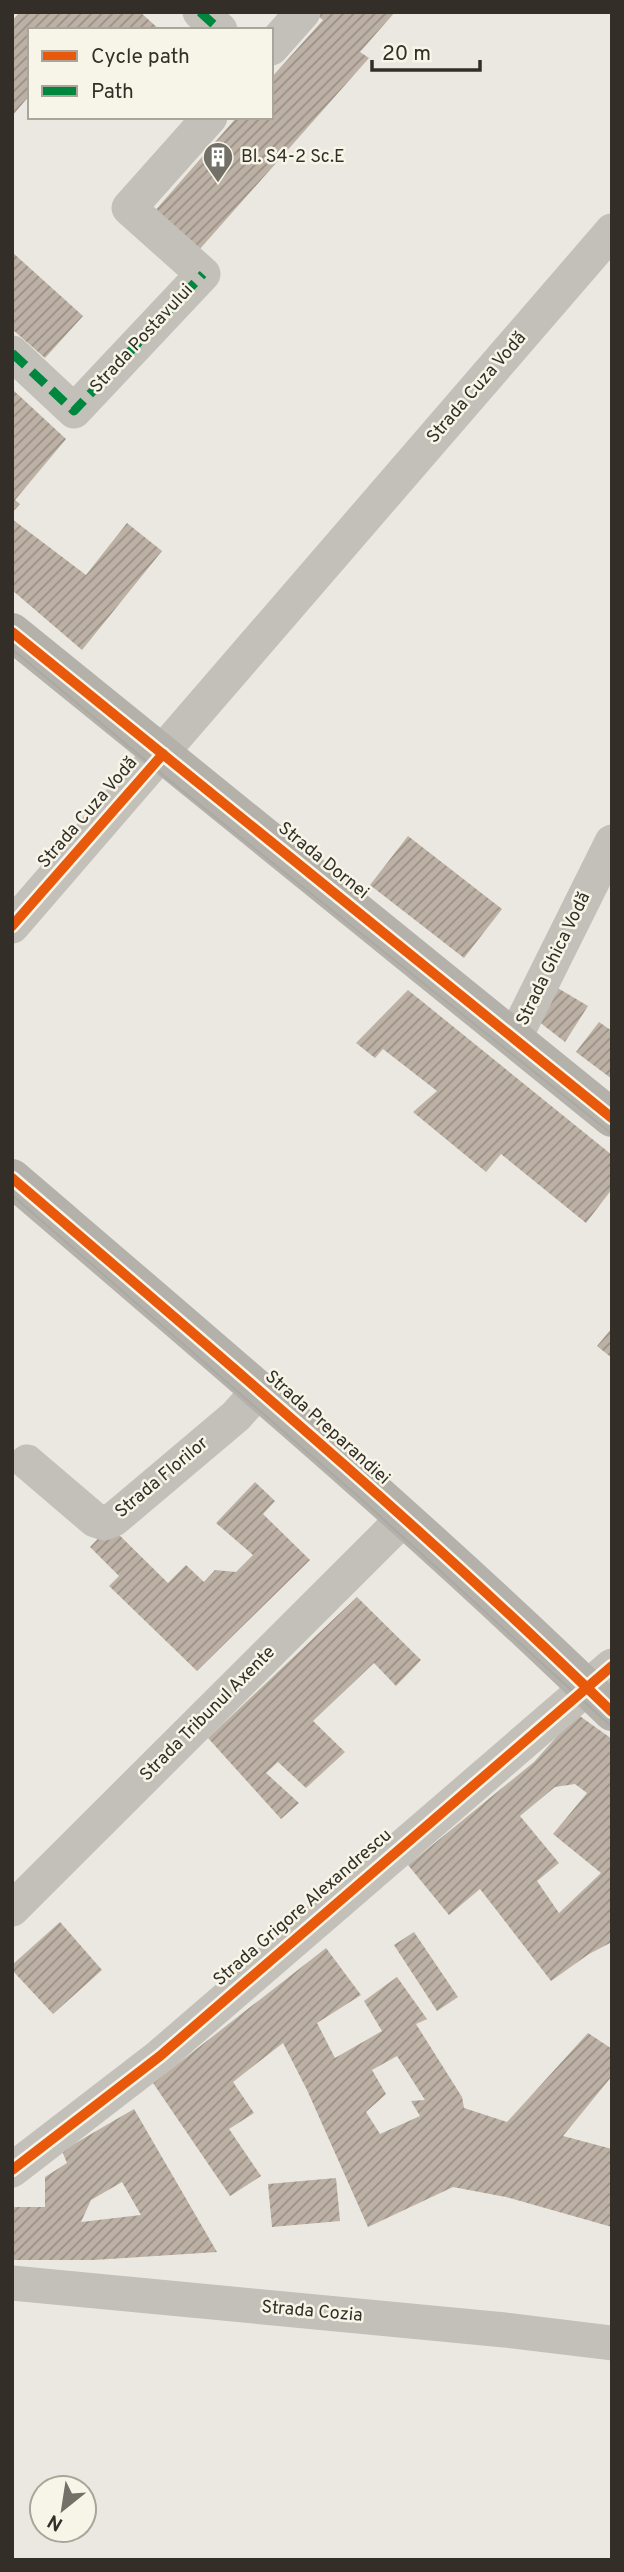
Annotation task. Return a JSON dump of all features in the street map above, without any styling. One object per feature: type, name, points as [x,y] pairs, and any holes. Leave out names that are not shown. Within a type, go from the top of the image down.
[{"type":"main road","name":"Strada Dornei","points":[[12,632],[612,1118]]},
{"type":"main road","name":"Strada Preparandiei","points":[[12,1178],[259,1390],[403,1519],[603,1688]]},
{"type":"street","points":[[200,12],[218,28]]},
{"type":"street","points":[[273,46],[303,12]]},
{"type":"street","name":"Strada Postavului","points":[[12,353],[74,411],[203,274],[129,208],[208,119]]},
{"type":"street","name":"Strada Cuza Vodă","points":[[12,926],[612,231]]},
{"type":"street","name":"Strada Ghica Vodă","points":[[514,1039],[612,842]]},
{"type":"street","name":"Strada Florilor","points":[[17,1461],[96,1520],[104,1523],[114,1519],[170,1473],[236,1416],[259,1390]]},
{"type":"street","name":"Strada Tribunul Axente","points":[[12,1909],[403,1519]]},
{"type":"street","name":"Strada Grigore Alexandrescu","points":[[12,2170],[160,2056],[603,1688]]},
{"type":"street","name":"Strada Cozia","points":[[12,2283],[505,2330],[612,2343]]},
{"type":"building","points":[[20,12],[140,12],[158,28],[28,28],[28,97],[12,116],[12,21]]},
{"type":"building","points":[[318,12],[395,12],[360,52],[369,58],[199,250],[153,213],[235,119],[273,119],[273,76],[323,20],[316,15]]},
{"type":"building","points":[[12,252],[83,316],[45,358],[12,329]]},
{"type":"building","points":[[12,389],[66,439],[15,500],[20,504],[12,513]]},
{"type":"building","points":[[12,519],[86,575],[127,523],[162,551],[82,650],[12,590]]},
{"type":"building","points":[[408,836],[502,909],[464,958],[370,885]]},
{"type":"building","points":[[556,987],[588,1006],[565,1042],[538,1021]]},
{"type":"building","points":[[408,990],[612,1155],[612,1189],[586,1223],[501,1154],[486,1172],[413,1112],[437,1091],[383,1049],[375,1058],[356,1043]]},
{"type":"building","points":[[599,1022],[612,1031],[612,1079],[576,1052]]},
{"type":"building","points":[[612,1328],[612,1358],[597,1346]]},
{"type":"building","points":[[255,1482],[275,1501],[263,1514],[310,1560],[197,1671],[109,1586],[119,1576],[90,1547],[110,1526],[168,1583],[186,1565],[204,1582],[215,1570],[236,1572],[253,1555],[216,1523]]},
{"type":"building","points":[[357,1597],[421,1660],[396,1686],[374,1663],[313,1721],[345,1752],[306,1788],[278,1762],[266,1773],[299,1803],[281,1819],[208,1738]]},
{"type":"building","points":[[577,1714],[612,1739],[612,1942],[589,1954],[551,1981],[480,1889],[449,1915],[408,1865],[534,1762]],"holes":[[[575,1784],[587,1793],[553,1834],[601,1873],[559,1913],[537,1881],[559,1863],[520,1816],[555,1787]]]},
{"type":"building","points":[[60,1922],[102,1970],[53,2014],[12,1970],[12,1965]]},
{"type":"building","points":[[414,1932],[458,1997],[437,2011],[394,1945]]},
{"type":"building","points":[[326,1948],[361,1995],[317,2023],[335,2058],[382,2031],[364,2001],[397,1977],[427,2019],[416,2024],[462,2097],[464,2108],[507,2122],[588,2033],[612,2049],[612,2076],[563,2136],[612,2149],[612,2227],[506,2197],[453,2187],[368,2227],[283,2043],[233,2082],[254,2113],[229,2129],[261,2176],[230,2196],[153,2083]],"holes":[[[397,2056],[425,2100],[411,2101],[420,2116],[380,2134],[366,2112],[386,2094],[372,2070]]]},
{"type":"building","points":[[134,2109],[217,2252],[94,2260],[12,2260],[12,2207],[45,2207],[45,2177],[67,2163],[62,2151]],"holes":[[[122,2182],[141,2215],[81,2222],[91,2200]]]},
{"type":"building","points":[[336,2178],[340,2221],[272,2227],[268,2184]]},
{"type":"tram line","points":[[12,649],[169,780],[612,1134]]},
{"type":"tram line","points":[[12,1195],[361,1499],[612,1727]]},
{"type":"marked path","points":[[200,12],[218,28]]},
{"type":"marked path","points":[[12,353],[74,411],[203,274]]},
{"type":"cycle path","points":[[12,632],[612,1118]]},
{"type":"cycle path","points":[[12,926],[163,754]]},
{"type":"cycle path","points":[[12,1178],[391,1507],[612,1712]]},
{"type":"cycle path","points":[[12,2170],[160,2056],[612,1666]]},
{"type":"place","name":"Bl. S4-2 Sc.E","points":[[218,184]]}]
